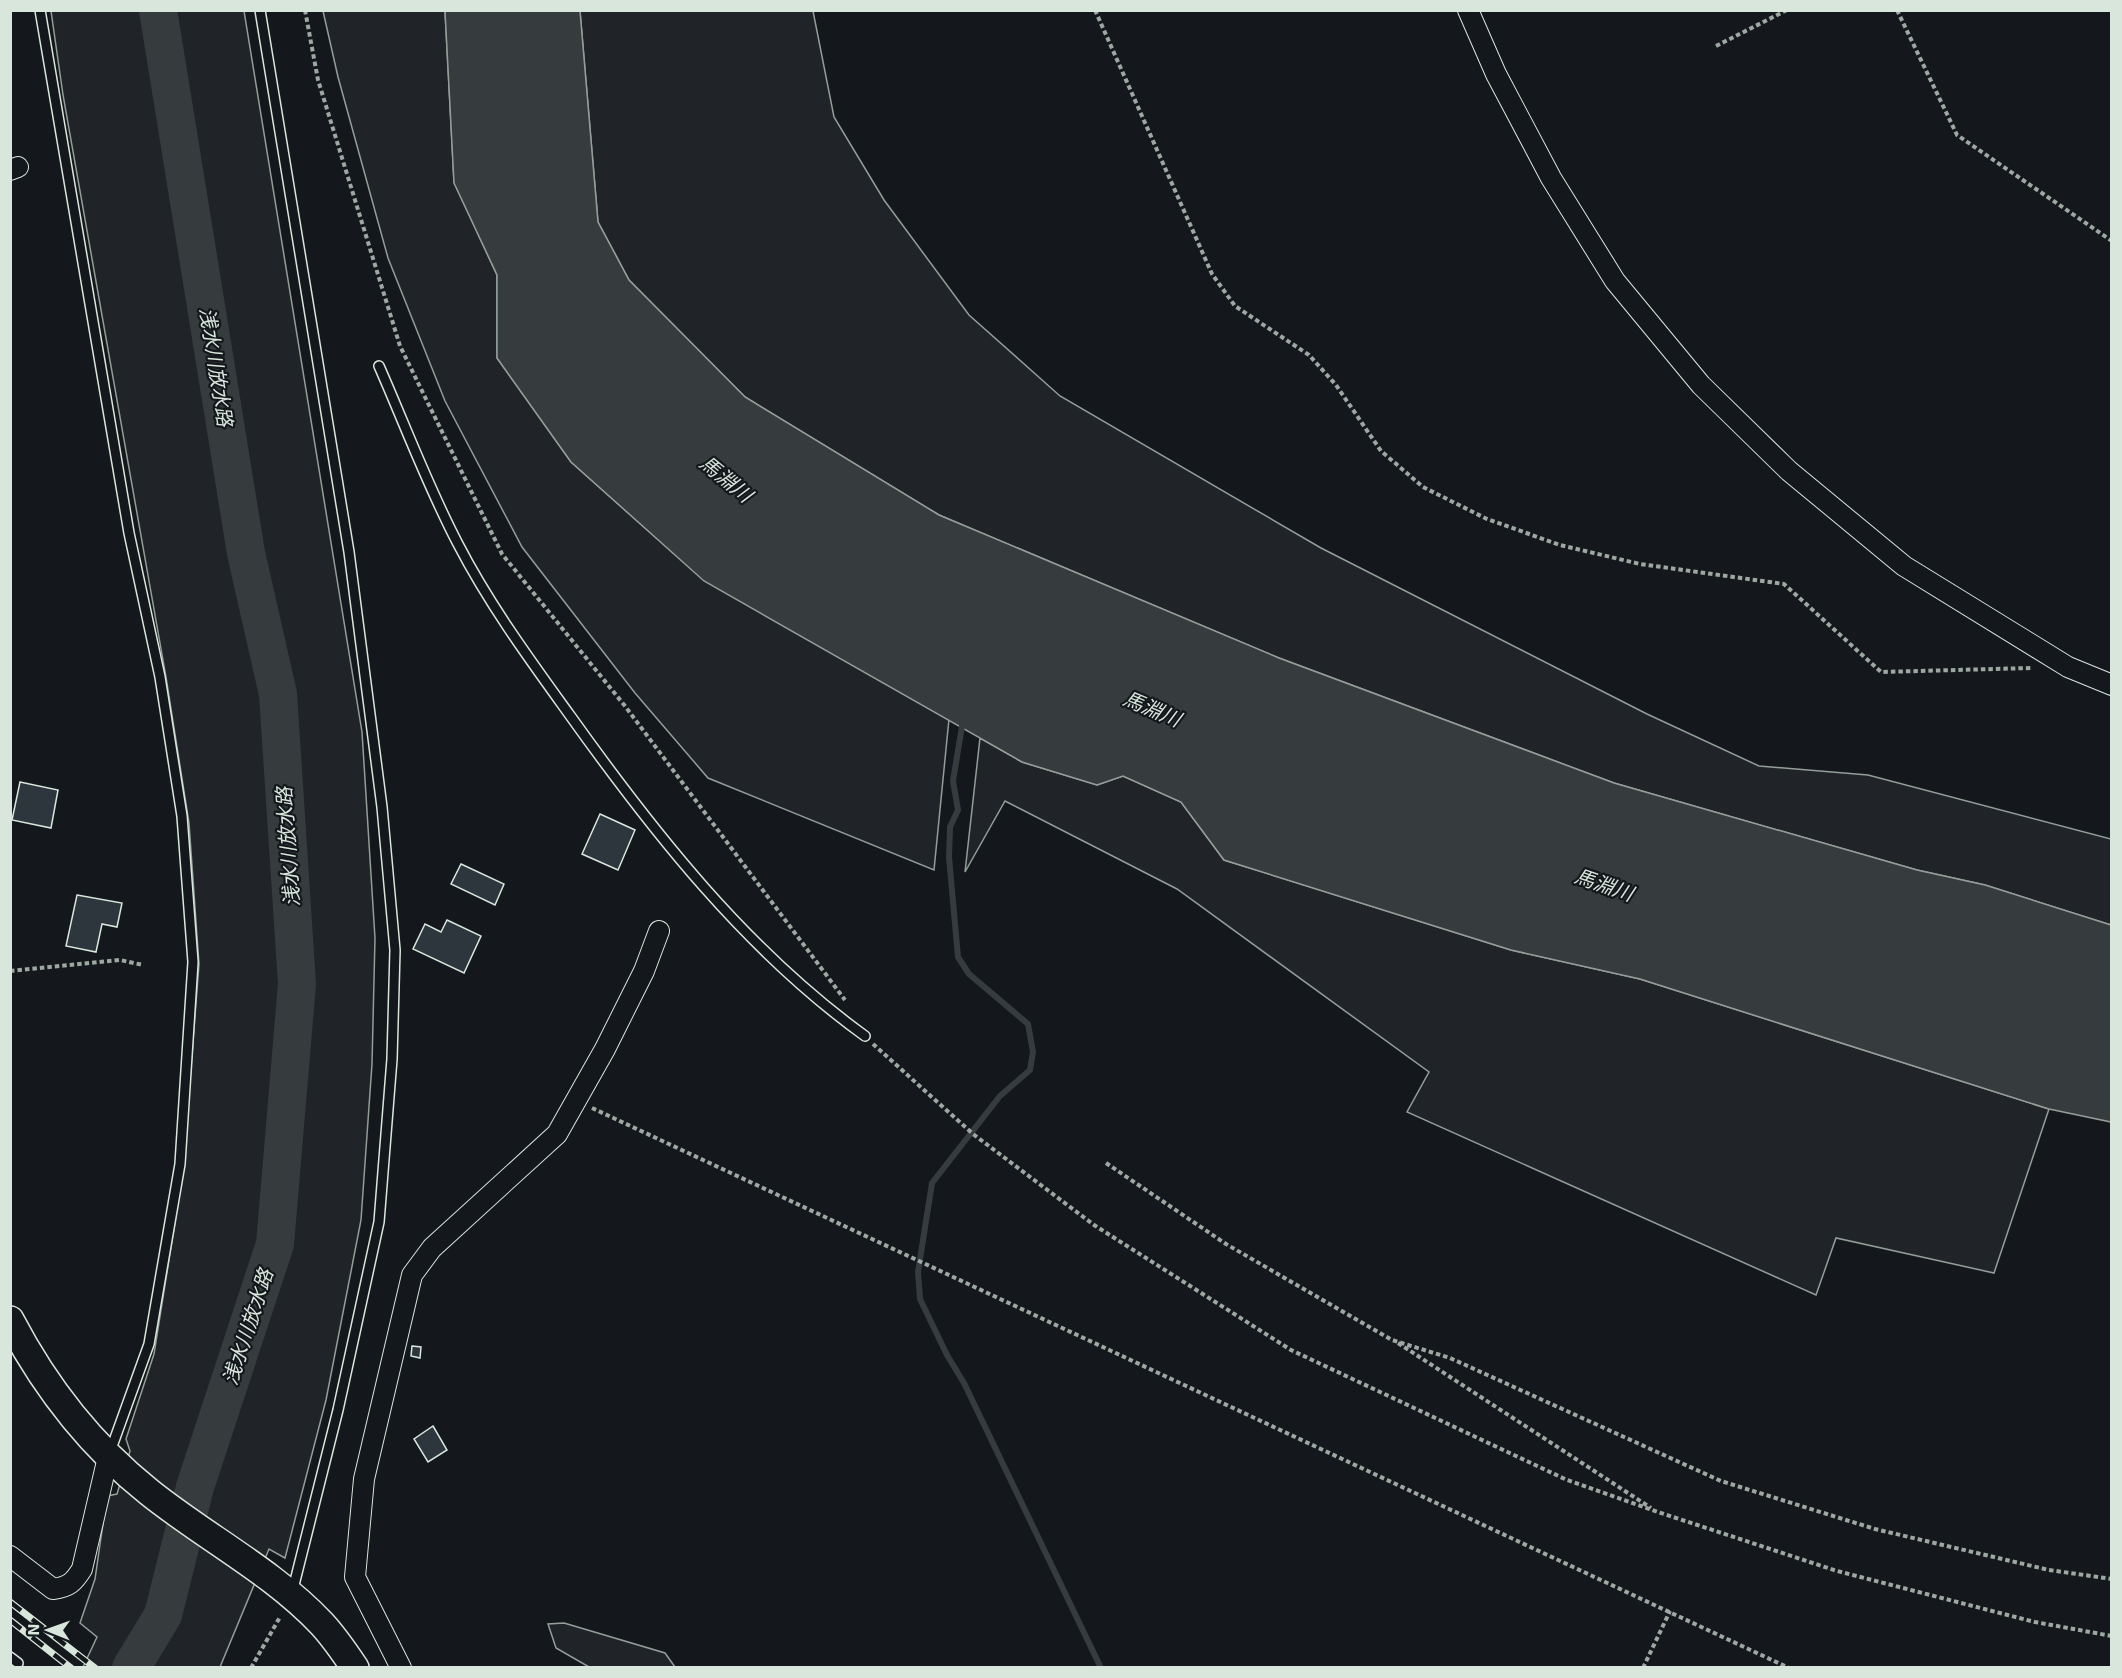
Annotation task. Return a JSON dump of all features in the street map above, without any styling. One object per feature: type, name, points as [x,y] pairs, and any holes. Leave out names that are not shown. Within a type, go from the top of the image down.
[{"type":"street","points":[[1468,10],[1496,74],[1551,178],[1615,281],[1701,385],[1789,471],[1904,566],[2068,667],[2112,684]]},
{"type":"street","points":[[401,1668],[355,1577],[364,1479],[412,1275],[432,1248],[557,1134],[577,1102],[644,971],[659,931]]},
{"type":"street","points":[[10,1320],[53,1393],[85,1433],[113,1461],[151,1493],[292,1595],[323,1625],[355,1668]]},
{"type":"street","points":[[10,1556],[53,1588],[64,1588],[74,1582],[82,1569],[113,1461]]},
{"type":"lane","points":[[40,10],[129,533],[160,677],[182,816],[193,962],[180,1164],[150,1344],[113,1461]]},
{"type":"lane","points":[[260,10],[349,552],[382,807],[395,950],[392,1059],[379,1222],[338,1410],[292,1595]]},
{"type":"lane","points":[[379,366],[458,544],[520,646],[611,773],[737,925],[825,1007],[865,1036]]},
{"type":"path","points":[[305,10],[318,80],[400,346],[502,554],[625,706],[847,1003]]},
{"type":"path","points":[[1095,10],[1212,274],[1236,306],[1309,355],[1336,385],[1381,451],[1423,487],[1487,519],[1560,545],[1640,564],[1784,584],[1881,672],[2068,667]]},
{"type":"path","points":[[1716,46],[1787,10]]},
{"type":"path","points":[[1897,10],[1957,135],[2112,241]]},
{"type":"path","points":[[10,971],[120,960],[143,965]]},
{"type":"path","points":[[865,1036],[973,1134],[1094,1225],[1291,1350],[1567,1480],[1658,1512],[1837,1571],[2035,1622],[2112,1636]]},
{"type":"path","points":[[577,1102],[1789,1668]]},
{"type":"path","points":[[1106,1162],[1226,1244],[1392,1340],[1658,1512]]},
{"type":"path","points":[[1392,1340],[1450,1358],[1722,1481],[1875,1529],[2049,1570],[2112,1580]]},
{"type":"path","points":[[251,1668],[292,1595]]},
{"type":"path","points":[[1643,1668],[1670,1611]]},
{"type":"shaded area","points":[[51,11],[244,11],[362,732],[375,938],[372,1064],[361,1220],[326,1400],[285,1558],[269,1549],[220,1667],[83,1667],[97,1637],[80,1623],[95,1579],[107,1496],[117,1494],[130,1451],[126,1439],[154,1354],[183,1172],[199,964],[189,823],[166,677],[63,95]]},
{"type":"shaded area","points":[[323,11],[445,11],[454,182],[497,275],[497,358],[571,462],[704,580],[949,719],[934,870],[708,778],[635,693],[522,547],[445,401],[388,258],[338,77]]},
{"type":"shaded area","points":[[580,11],[813,11],[834,117],[884,200],[969,315],[1060,396],[1321,548],[1647,714],[1759,766],[1868,775],[2111,839],[2111,925],[1985,885],[1917,870],[1614,783],[1279,658],[939,515],[745,397],[629,280],[598,222]]},
{"type":"shaded area","points":[[980,738],[1022,762],[1097,785],[1123,776],[1181,802],[1224,860],[1511,950],[1640,979],[2049,1109],[1994,1273],[1836,1238],[1816,1295],[1407,1112],[1429,1072],[1177,889],[1005,801],[965,872]]},
{"type":"shaded area","points":[[564,1623],[665,1653],[675,1667],[589,1667],[556,1648],[548,1624]]},
{"type":"water","name":"馬淵川","points":[[445,11],[580,11],[598,222],[629,280],[745,397],[939,515],[1279,658],[1614,783],[1917,870],[1985,885],[2111,925],[2111,1122],[2049,1109],[1640,979],[1511,950],[1224,860],[1181,802],[1123,776],[1097,785],[1022,762],[704,581],[571,462],[497,358],[497,275],[454,183]]},
{"type":"building","points":[[20,782],[58,790],[51,828],[12,820]]},
{"type":"building","points":[[600,814],[635,830],[618,870],[582,854]]},
{"type":"building","points":[[461,864],[504,884],[495,905],[451,884]]},
{"type":"building","points":[[77,895],[122,903],[117,927],[102,924],[96,952],[66,946]]},
{"type":"building","points":[[447,920],[481,936],[464,973],[413,949],[425,924],[441,932]]},
{"type":"building","points":[[412,1346],[421,1347],[420,1358],[411,1356]]},
{"type":"building","points":[[433,1426],[447,1450],[428,1462],[414,1439]]},
{"type":"waterway","name":"浅水川放水路","points":[[131,1668],[163,1615],[195,1487],[275,1244],[297,984],[278,694],[246,553],[158,10]]},
{"type":"waterway","points":[[963,720],[953,781],[958,810],[950,827],[949,857],[958,957],[969,974],[1028,1024],[1033,1052],[1030,1070],[1000,1096],[932,1183],[918,1272],[920,1299],[947,1355],[964,1383],[1101,1668]]},
{"type":"railway","points":[[10,1602],[95,1668]]},
{"type":"railway","points":[[10,1620],[71,1668]]}]
